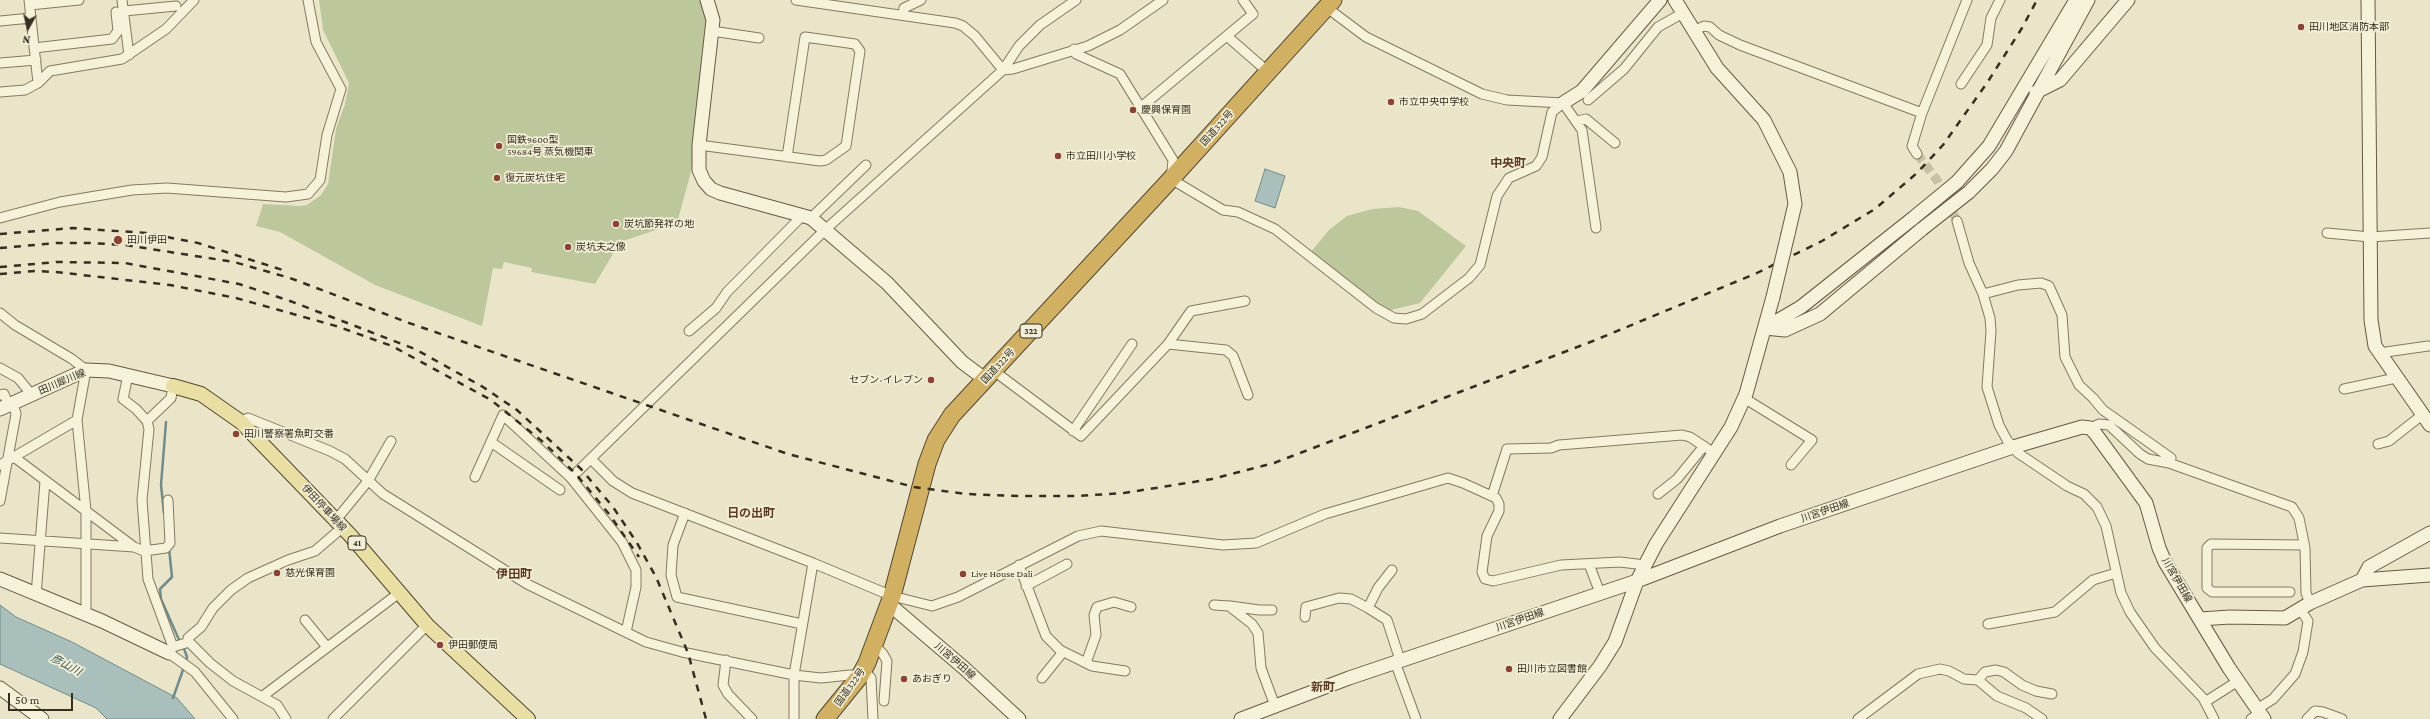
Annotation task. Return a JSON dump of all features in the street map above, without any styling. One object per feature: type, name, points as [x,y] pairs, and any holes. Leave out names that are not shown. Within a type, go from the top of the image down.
[{"type":"highway","name":"国道322号","points":[[825,719],[861,673],[874,646],[890,600],[927,464],[936,440],[952,415],[1171,179],[1329,4]]},
{"type":"main road","name":"伊田停車場線","points":[[173,386],[201,394],[241,422],[340,524],[427,625],[528,719]]},
{"type":"street","points":[[38,83],[30,3],[79,0]]},
{"type":"street","points":[[34,48],[112,39],[118,32],[122,0]]},
{"type":"street","points":[[0,92],[25,90],[38,83],[50,71],[122,59],[166,29],[194,0]]},
{"type":"street","points":[[0,218],[60,202],[132,190],[167,188],[286,197],[308,194],[320,180],[326,135],[341,90],[316,42],[308,0]]},
{"type":"street","points":[[707,0],[713,20],[699,145],[699,170],[704,181],[711,189],[720,193],[807,216],[826,229],[887,283],[962,362],[990,375],[1081,436],[1168,344],[1191,311],[1245,301]]},
{"type":"street","points":[[796,0],[903,15],[962,26],[975,36],[1003,70]]},
{"type":"street","points":[[903,15],[904,8],[921,0]]},
{"type":"street","points":[[571,478],[826,229],[1003,70],[1019,46],[1040,25],[1076,0]]},
{"type":"street","points":[[1003,70],[1013,69],[1074,49],[1088,46],[1120,30],[1163,0]]},
{"type":"street","points":[[1140,108],[1228,37],[1253,14],[1243,0]]},
{"type":"street","points":[[1074,49],[1076,54],[1120,74],[1173,160],[1171,179],[1223,210],[1238,212],[1275,229],[1376,308],[1394,318],[1406,319],[1422,314],[1439,303],[1469,278],[1480,265],[1497,196],[1510,178],[1536,166],[1542,157],[1552,112],[1582,91],[1660,0]]},
{"type":"street","points":[[1658,494],[1677,479],[1731,427],[1744,398],[1765,328],[1795,204],[1790,172],[1764,120],[1717,68],[1676,0]]},
{"type":"street","points":[[1917,154],[1912,146],[1922,113],[1968,0]]},
{"type":"street","points":[[1961,84],[1987,45],[1991,18],[2000,0]]},
{"type":"street","points":[[1765,328],[1786,330],[1820,314],[1969,192],[1992,169],[2006,150],[2036,92],[2043,68],[2076,0]]},
{"type":"street","points":[[1765,328],[1801,307],[1957,182],[1989,146],[2088,0]]},
{"type":"street","points":[[2036,92],[2055,83],[2065,74],[2128,0]]},
{"type":"street","points":[[2368,0],[2370,320],[2375,346],[2426,420],[2389,441],[2378,444]]},
{"type":"street","points":[[1329,4],[1366,37],[1482,94],[1507,100],[1563,103],[1582,130],[1596,228]]},
{"type":"street","points":[[120,11],[176,6]]},
{"type":"street","points":[[120,11],[129,55]]},
{"type":"street","points":[[1588,100],[1624,69],[1658,27],[1683,13]]},
{"type":"street","points":[[0,21],[31,18]]},
{"type":"street","points":[[1695,30],[1704,26],[1710,27],[1719,35],[1740,45],[1922,113]]},
{"type":"street","points":[[712,31],[759,38]]},
{"type":"street","points":[[699,145],[787,157],[826,160],[846,146],[860,51],[855,44],[805,37],[787,157]]},
{"type":"street","points":[[1228,37],[1267,71]]},
{"type":"street","points":[[0,63],[36,60]]},
{"type":"street","points":[[2043,68],[2065,74]]},
{"type":"street","points":[[1577,121],[1586,119],[1615,143]]},
{"type":"street","points":[[689,331],[716,308],[727,292],[807,216],[866,165]]},
{"type":"street","points":[[1957,222],[1969,263],[1983,294],[1990,318],[1991,331],[1987,387],[1999,425],[2013,447],[2039,468],[2084,494],[2097,507],[2106,526],[2121,593],[2130,612],[2155,648],[2205,702],[2214,719]]},
{"type":"street","points":[[1896,232],[1905,243]]},
{"type":"street","points":[[2327,233],[2370,237],[2430,233]]},
{"type":"street","points":[[1983,294],[2018,285],[2041,283],[2049,286],[2062,315],[2065,357],[2079,385],[2103,410],[2171,458],[2169,463]]},
{"type":"street","points":[[0,312],[16,325],[72,359],[86,370],[77,420],[86,511],[86,615]]},
{"type":"street","points":[[1073,431],[1132,344]]},
{"type":"street","points":[[1168,344],[1226,350],[1232,356],[1248,395]]},
{"type":"street","points":[[2379,353],[2428,346]]},
{"type":"street","points":[[0,368],[18,378],[32,395]]},
{"type":"street","name":"田川犀川線","points":[[5,403],[32,395],[86,370],[109,371],[173,386]]},
{"type":"street","points":[[128,375],[123,399],[136,409],[147,422],[148,448],[142,500],[144,551],[148,579],[173,648],[196,672],[233,719]]},
{"type":"street","points":[[2344,389],[2396,378]]},
{"type":"street","points":[[147,422],[171,398],[173,386]]},
{"type":"street","points":[[1744,398],[1812,440],[1791,466]]},
{"type":"street","points":[[0,500],[16,414],[5,403]]},
{"type":"street","points":[[475,477],[503,416],[571,478],[622,542],[636,570],[636,587],[626,632]]},
{"type":"street","points":[[241,422],[248,418],[330,451],[345,459],[368,481],[408,510],[527,584],[646,642],[682,652],[794,675],[821,678],[861,673],[871,678],[873,719]]},
{"type":"street","points":[[7,461],[77,420]]},
{"type":"street","points":[[2090,428],[2099,424],[2109,424],[2140,454],[2148,459],[2169,463],[2292,507],[2299,518],[2304,544],[2306,593],[2305,606],[2308,621],[2303,652],[2295,674],[2258,715]]},
{"type":"street","name":"川宮伊田線","points":[[1241,719],[1398,661],[1636,581],[1780,526],[2013,447],[2082,427],[2090,428],[2146,503],[2159,548],[2165,562],[2258,715]]},
{"type":"street","points":[[1492,496],[1507,449],[1551,448],[1559,445],[1682,435],[1690,437],[1709,449]]},
{"type":"street","points":[[188,642],[188,638],[201,627],[213,608],[231,590],[255,575],[288,560],[315,551],[340,524],[368,481],[390,441]]},
{"type":"street","points":[[491,442],[560,490]]},
{"type":"street","points":[[1560,719],[1600,666],[1615,642],[1636,581],[1709,449]]},
{"type":"street","points":[[591,459],[613,481],[632,493],[813,563],[890,600],[932,606],[958,597],[1078,536],[1101,532],[1223,545],[1256,543],[1325,514],[1448,478],[1464,483],[1492,496],[1499,504],[1499,512],[1487,536],[1482,572],[1485,579],[1493,581],[1561,565],[1620,562],[1645,565]]},
{"type":"street","points":[[7,461],[45,481],[134,547],[144,551],[166,548],[170,543],[168,500]]},
{"type":"street","points":[[36,595],[45,481]]},
{"type":"street","points":[[685,513],[673,545],[670,575],[677,597],[802,624]]},
{"type":"street","points":[[2362,580],[2369,568],[2430,533]]},
{"type":"street","points":[[0,538],[40,542],[134,547]]},
{"type":"street","points":[[2290,592],[2212,592],[2207,588],[2207,548],[2211,544],[2304,544]]},
{"type":"street","points":[[794,719],[794,675],[813,563]]},
{"type":"street","points":[[1026,586],[1067,564]]},
{"type":"street","points":[[1589,564],[1600,593]]},
{"type":"street","points":[[1019,565],[1046,636],[1062,652],[1086,663],[1125,671]]},
{"type":"street","points":[[1368,608],[1378,588],[1392,570]]},
{"type":"street","points":[[1988,624],[2055,612],[2093,580],[2116,573]]},
{"type":"street","points":[[2200,619],[2230,616],[2285,618],[2305,606],[2362,580],[2430,575]]},
{"type":"street","points":[[0,579],[86,615],[173,648],[188,642]]},
{"type":"street","points":[[263,696],[399,593]]},
{"type":"street","points":[[1305,617],[1306,607],[1339,598],[1351,599],[1387,620],[1416,719]]},
{"type":"street","name":"川宮伊田線","points":[[890,600],[1019,719]]},
{"type":"street","points":[[1086,663],[1096,635],[1094,615],[1097,608],[1114,602],[1131,607]]},
{"type":"street","points":[[1214,605],[1258,610],[1272,610]]},
{"type":"street","points":[[1229,606],[1252,624],[1258,633],[1261,668],[1275,706]]},
{"type":"street","points":[[305,620],[327,647]]},
{"type":"street","points":[[333,719],[427,625]]},
{"type":"street","points":[[188,642],[210,663],[233,681],[277,705],[286,719]]},
{"type":"street","points":[[874,646],[883,654],[887,661],[884,701]]},
{"type":"street","points":[[1042,678],[1062,652]]},
{"type":"street","points":[[726,660],[723,686],[728,694],[752,719]]},
{"type":"street","points":[[1858,719],[1903,684],[1930,670],[1949,671],[1964,679],[1978,680],[1997,696],[2026,708],[2042,719]]},
{"type":"street","points":[[1978,680],[1984,672],[1996,670],[2004,672],[2022,685],[2036,691],[2052,694]]},
{"type":"street","points":[[2205,702],[2238,681]]},
{"type":"street","points":[[0,688],[42,719]]},
{"type":"street","points":[[2307,719],[2315,711],[2323,712],[2342,719]]},
{"type":"green space","points":[[319,0],[700,0],[707,16],[706,48],[691,172],[677,223],[620,242],[595,284],[531,272],[532,268],[504,262],[502,269],[493,268],[482,326],[375,285],[280,232],[256,226],[263,204],[307,205],[321,195],[328,184],[336,129],[345,104],[349,83],[323,30]]},
{"type":"green space","points":[[1399,207],[1418,211],[1466,246],[1420,303],[1387,311],[1310,253],[1329,230],[1347,216],[1372,209]]},
{"type":"water","points":[[1265,169],[1285,176],[1275,208],[1255,201]]},
{"type":"water","name":"彦山川","points":[[0,605],[16,617],[72,642],[177,698],[195,719],[107,719],[96,708],[0,664]]},
{"type":"waterway","points":[[164,513],[161,485],[166,422]]},
{"type":"waterway","points":[[169,548],[172,577],[160,589],[161,599],[180,642]]},
{"type":"waterway","points":[[183,646],[187,657],[186,662]]},
{"type":"waterway","points":[[173,698],[184,667]]},
{"type":"tunnel","points":[[1917,154],[1937,180],[1957,221]]},
{"type":"railway","points":[[0,248],[57,243],[125,245],[234,262],[290,278],[409,323],[788,454],[914,487],[966,494],[1019,496],[1077,496],[1124,493],[1212,479],[1274,463],[1593,341],[1757,273],[1822,241],[1875,209],[1917,173],[1943,145],[1987,83],[2022,28],[2037,0]]},
{"type":"railway","points":[[0,234],[73,228],[146,233],[198,243],[286,271]]},
{"type":"railway","points":[[0,267],[57,262],[125,263],[239,284],[290,301],[415,349],[483,387],[517,410],[581,469],[613,507],[637,543],[656,577],[688,653],[706,719]]},
{"type":"railway","points":[[0,274],[35,271],[56,272],[170,285],[236,298],[336,326],[392,346],[491,400],[543,442],[576,474],[609,514],[639,557]]},
{"type":"place","name":"田川地区消防本部","points":[[2301,27]]},
{"type":"place","name":"市立中央中学校","points":[[1391,102]]},
{"type":"place","name":"慶興保育園","points":[[1133,110]]},
{"type":"place","name":"国鉄9600型 59684号 蒸気機関車","points":[[499,146]]},
{"type":"place","name":"市立田川小学校","points":[[1058,156]]},
{"type":"place","name":"復元炭坑住宅","points":[[497,178]]},
{"type":"place","name":"炭坑節発祥の地","points":[[616,224]]},
{"type":"place","name":"田川伊田","points":[[118,240]]},
{"type":"place","name":"炭坑夫之像","points":[[568,247]]},
{"type":"place","name":"セブン-イレブン","points":[[931,380]]},
{"type":"place","name":"田川警察署魚町交番","points":[[236,434]]},
{"type":"place","name":"慈光保育園","points":[[277,573]]},
{"type":"place","name":"Live House Dali","points":[[963,574]]},
{"type":"place","name":"伊田郵便局","points":[[440,645]]},
{"type":"place","name":"田川市立図書館","points":[[1509,669]]},
{"type":"place","name":"あおぎり","points":[[904,679]]},
{"type":"district","name":"中央町","points":[[1508,163]]},
{"type":"district","name":"日の出町","points":[[751,513]]},
{"type":"district","name":"伊田町","points":[[514,574]]},
{"type":"district","name":"新町","points":[[1323,687]]}]
